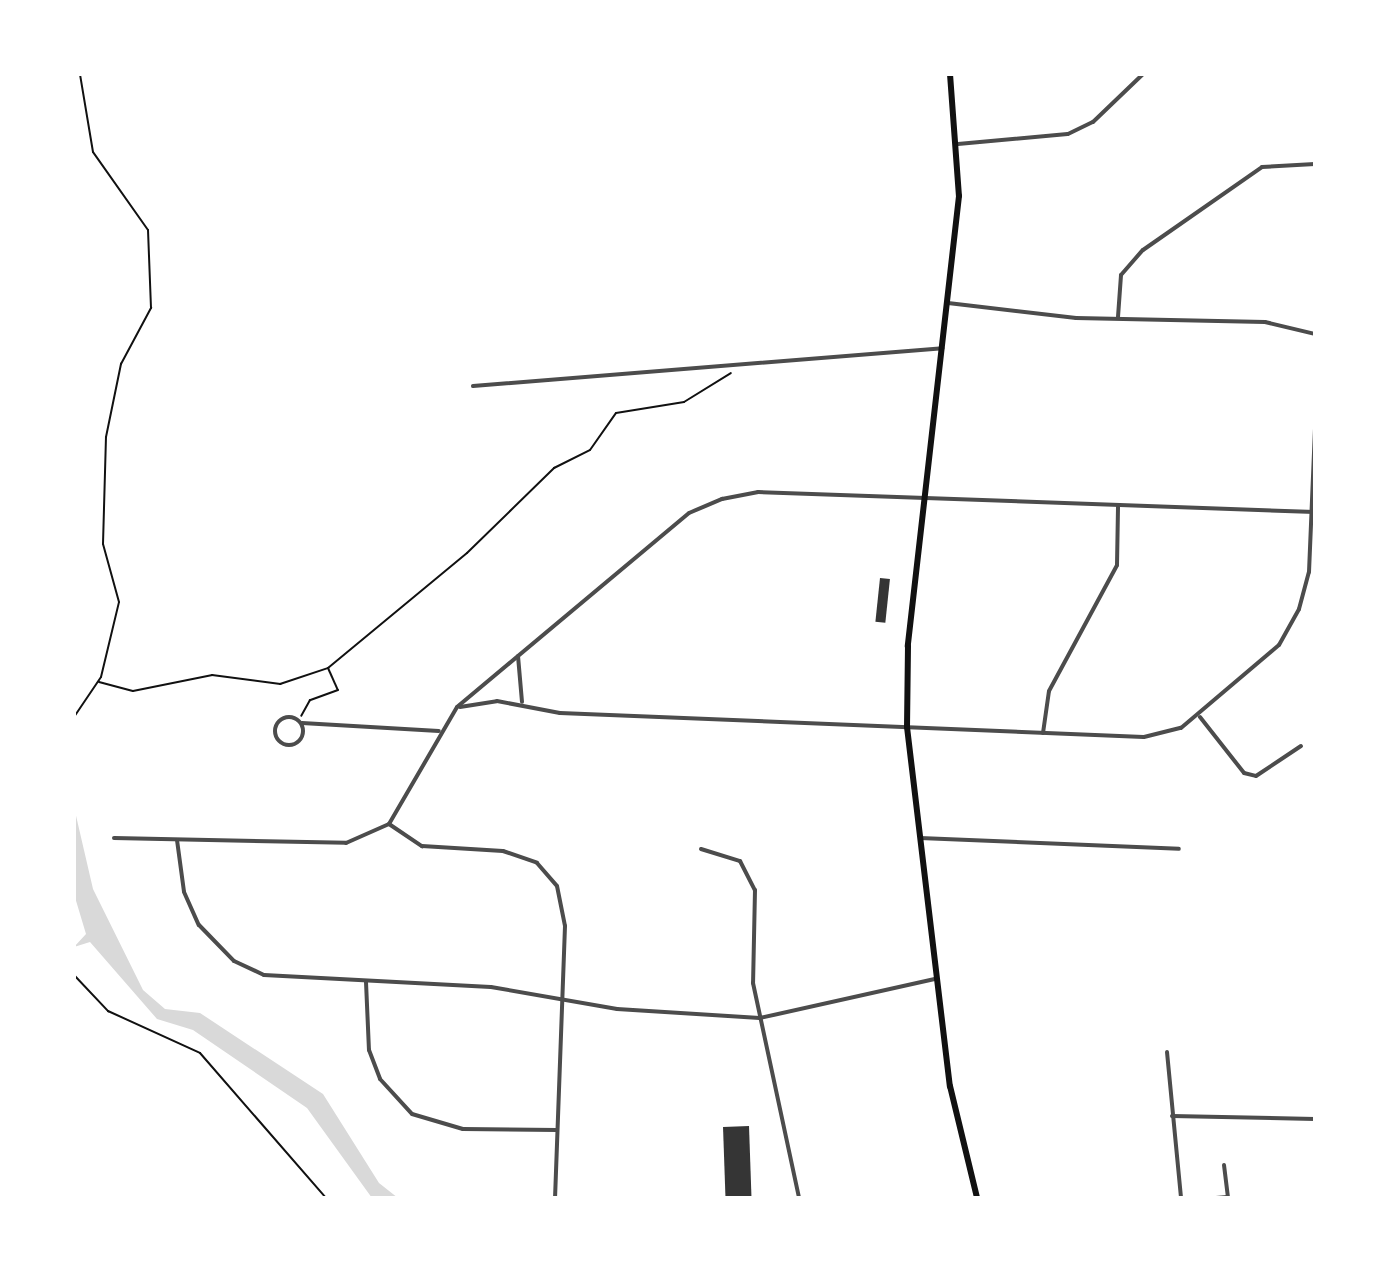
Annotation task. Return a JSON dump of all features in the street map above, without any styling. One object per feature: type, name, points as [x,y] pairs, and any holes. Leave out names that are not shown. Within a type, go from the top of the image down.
[{"type":"main road","points":[[950,74],[958,144],[948,303],[924,497],[907,727],[935,979],[977,1198]]},
{"type":"street","points":[[958,144],[1068,134],[1093,122],[1143,74]]},
{"type":"street","points":[[1118,317],[1121,275],[1143,250],[1262,167],[1315,164]]},
{"type":"street","points":[[948,303],[1118,317],[1265,322],[1315,334]]},
{"type":"street","points":[[473,386],[942,348]]},
{"type":"street","points":[[457,707],[522,702],[560,713],[1144,737],[1200,716],[1292,626],[1309,572],[1315,427]]},
{"type":"street","points":[[114,838],[346,843],[389,824],[421,780],[439,731],[457,707],[689,513],[722,499],[758,492],[1313,512]]},
{"type":"street","points":[[1043,733],[1049,691],[1117,565],[1118,505]]},
{"type":"street","points":[[518,654],[522,702]]},
{"type":"street","points":[[1200,716],[1244,773],[1256,776],[1301,746]]},
{"type":"street","points":[[300,722],[298,742],[280,742],[279,721],[300,722],[439,731]]},
{"type":"street","points":[[389,824],[422,846],[503,851],[537,863],[563,904],[555,1198]]},
{"type":"street","points":[[918,838],[1179,849]]},
{"type":"street","points":[[177,840],[191,910],[234,961],[287,978],[491,987],[562,1002],[760,1018],[935,979]]},
{"type":"street","points":[[701,849],[740,861],[755,890],[751,965],[799,1198]]},
{"type":"street","points":[[366,982],[369,1050],[380,1079],[412,1114],[463,1129],[557,1130]]},
{"type":"street","points":[[1167,1052],[1181,1198]]},
{"type":"street","points":[[1172,1116],[1315,1119]]},
{"type":"street","points":[[1216,1198],[1228,1197],[1224,1165]]},
{"type":"path","points":[[74,717],[99,682],[120,593],[103,544],[107,426],[121,364],[151,314],[150,247],[141,214],[92,148],[80,74]]},
{"type":"path","points":[[99,682],[133,691],[212,675],[280,684],[328,668],[467,553],[554,468],[590,450],[616,413],[684,402],[731,372]]},
{"type":"path","points":[[300,722],[310,700],[335,693],[336,685],[328,668]]},
{"type":"path","points":[[74,975],[108,1011],[200,1053],[326,1198]]},
{"type":"shaded area","points":[[74,807],[93,889],[143,990],[165,1009],[200,1013],[323,1094],[379,1183],[398,1198],[372,1198],[307,1108],[193,1030],[157,1019],[90,942],[74,947],[86,934],[74,894]]},
{"type":"building","points":[[880,578],[890,579],[885,623],[875,622]]},
{"type":"building","points":[[749,1126],[752,1198],[725,1198],[723,1127]]}]
